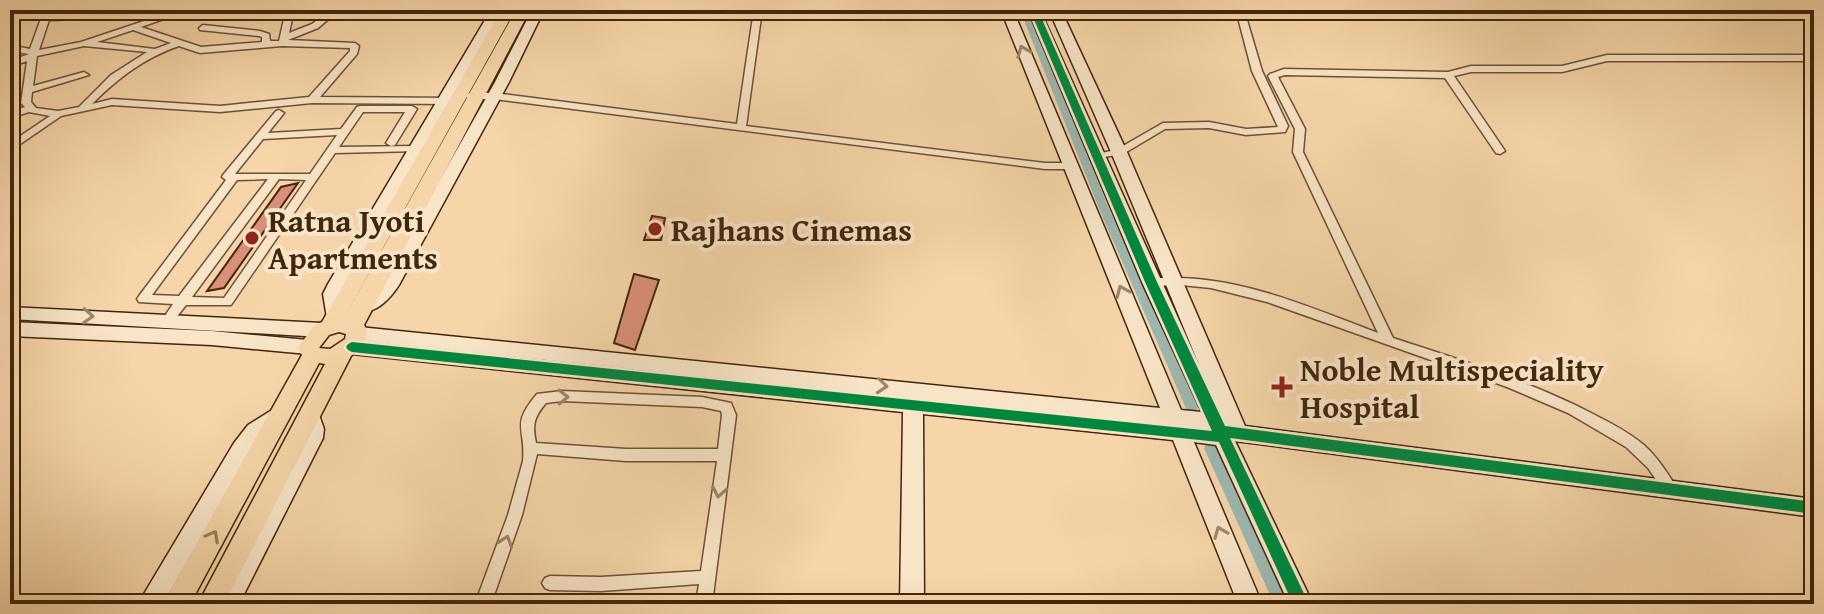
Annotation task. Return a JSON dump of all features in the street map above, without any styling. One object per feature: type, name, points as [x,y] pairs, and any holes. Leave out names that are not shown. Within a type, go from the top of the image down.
[{"type":"main road","points":[[211,604],[310,414],[344,330],[453,99],[508,10]]},
{"type":"main road","points":[[310,351],[325,358],[344,330],[486,96],[523,10]]},
{"type":"main road","points":[[176,604],[282,412],[310,351],[344,330]]},
{"type":"street","points":[[28,109],[33,54],[46,14],[119,10]]},
{"type":"street","points":[[11,63],[33,54],[83,44],[185,10]]},
{"type":"street","points":[[283,41],[290,10]]},
{"type":"street","points":[[283,41],[315,26],[335,10]]},
{"type":"street","points":[[344,330],[334,289],[417,146],[453,99],[497,10]]},
{"type":"street","points":[[486,96],[538,10]]},
{"type":"street","points":[[741,128],[758,10]]},
{"type":"street","points":[[1007,10],[1250,604]]},
{"type":"street","points":[[1034,10],[1151,282],[1301,604]]},
{"type":"street","points":[[1055,10],[1173,280],[1223,431]]},
{"type":"street","points":[[1095,157],[1119,152],[1163,126],[1209,125],[1251,132],[1282,130],[1283,126],[1255,64],[1240,10]]},
{"type":"street","points":[[132,27],[200,50],[283,41],[355,46],[354,52],[312,100]]},
{"type":"street","points":[[203,28],[265,35],[266,44]]},
{"type":"street","points":[[215,49],[230,32]]},
{"type":"street","points":[[83,44],[155,50]]},
{"type":"street","points":[[83,107],[113,77],[155,50],[176,44]]},
{"type":"street","points":[[10,48],[33,54]]},
{"type":"street","points":[[1388,341],[1298,152],[1300,129],[1273,76],[1284,72],[1448,75],[1471,69],[1562,69],[1607,58],[1814,58]]},
{"type":"street","points":[[28,90],[84,75]]},
{"type":"street","points":[[1448,75],[1500,151]]},
{"type":"street","points":[[10,148],[58,114],[83,107],[130,101],[220,109],[312,100],[486,96],[1045,166],[1070,166]]},
{"type":"street","points":[[10,115],[28,109],[58,114]]},
{"type":"street","points":[[234,177],[143,299],[227,302],[360,109],[412,109],[391,143]]},
{"type":"street","points":[[279,113],[227,177],[315,177]]},
{"type":"street","points":[[261,136],[345,132]]},
{"type":"street","points":[[336,146],[391,143],[417,146]]},
{"type":"street","points":[[336,146],[417,146]]},
{"type":"street","points":[[168,320],[276,176]]},
{"type":"street","points":[[1151,282],[1173,280],[1221,287],[1272,301],[1556,400],[1633,445],[1653,463],[1670,489]]},
{"type":"street","points":[[10,313],[344,330],[1177,425],[1814,508]]},
{"type":"street","points":[[10,329],[212,338],[310,351]]},
{"type":"street","points":[[344,330],[656,380],[913,397]]},
{"type":"street","points":[[623,400],[633,377]]},
{"type":"street","points":[[650,400],[656,380]]},
{"type":"street","points":[[483,604],[530,460],[525,428],[542,398],[562,396],[702,402],[726,407],[729,415],[704,604]]},
{"type":"street","points":[[912,604],[913,397]]},
{"type":"street","points":[[150,604],[241,449],[255,431],[282,412]]},
{"type":"street","points":[[227,604],[313,438],[310,414]]},
{"type":"street","points":[[530,448],[626,455],[724,455]]},
{"type":"street","points":[[550,583],[601,584],[707,577]]},
{"type":"building","name":"Ratna Jyoti Apartments","points":[[298,183],[224,288],[207,291],[281,187]]},
{"type":"building","name":"Rajhans Cinemas","points":[[652,216],[665,218],[661,240],[644,240]]},
{"type":"building","points":[[634,274],[659,280],[635,350],[614,343]]},
{"type":"waterway","points":[[1024,10],[1105,211],[1192,406]]},
{"type":"waterway","points":[[1211,448],[1282,604]]},
{"type":"cycle path","points":[[1034,10],[1151,282],[1301,604]]},
{"type":"cycle path","points":[[352,347],[1221,437]]},
{"type":"cycle path","points":[[1219,431],[1814,508]]},
{"type":"place","name":"Rajhans Cinemas","points":[[655,229]]},
{"type":"place","name":"Ratna Jyoti Apartments","points":[[252,238]]},
{"type":"place","name":"Noble Multispeciality Hospital","points":[[1282,387]]}]
